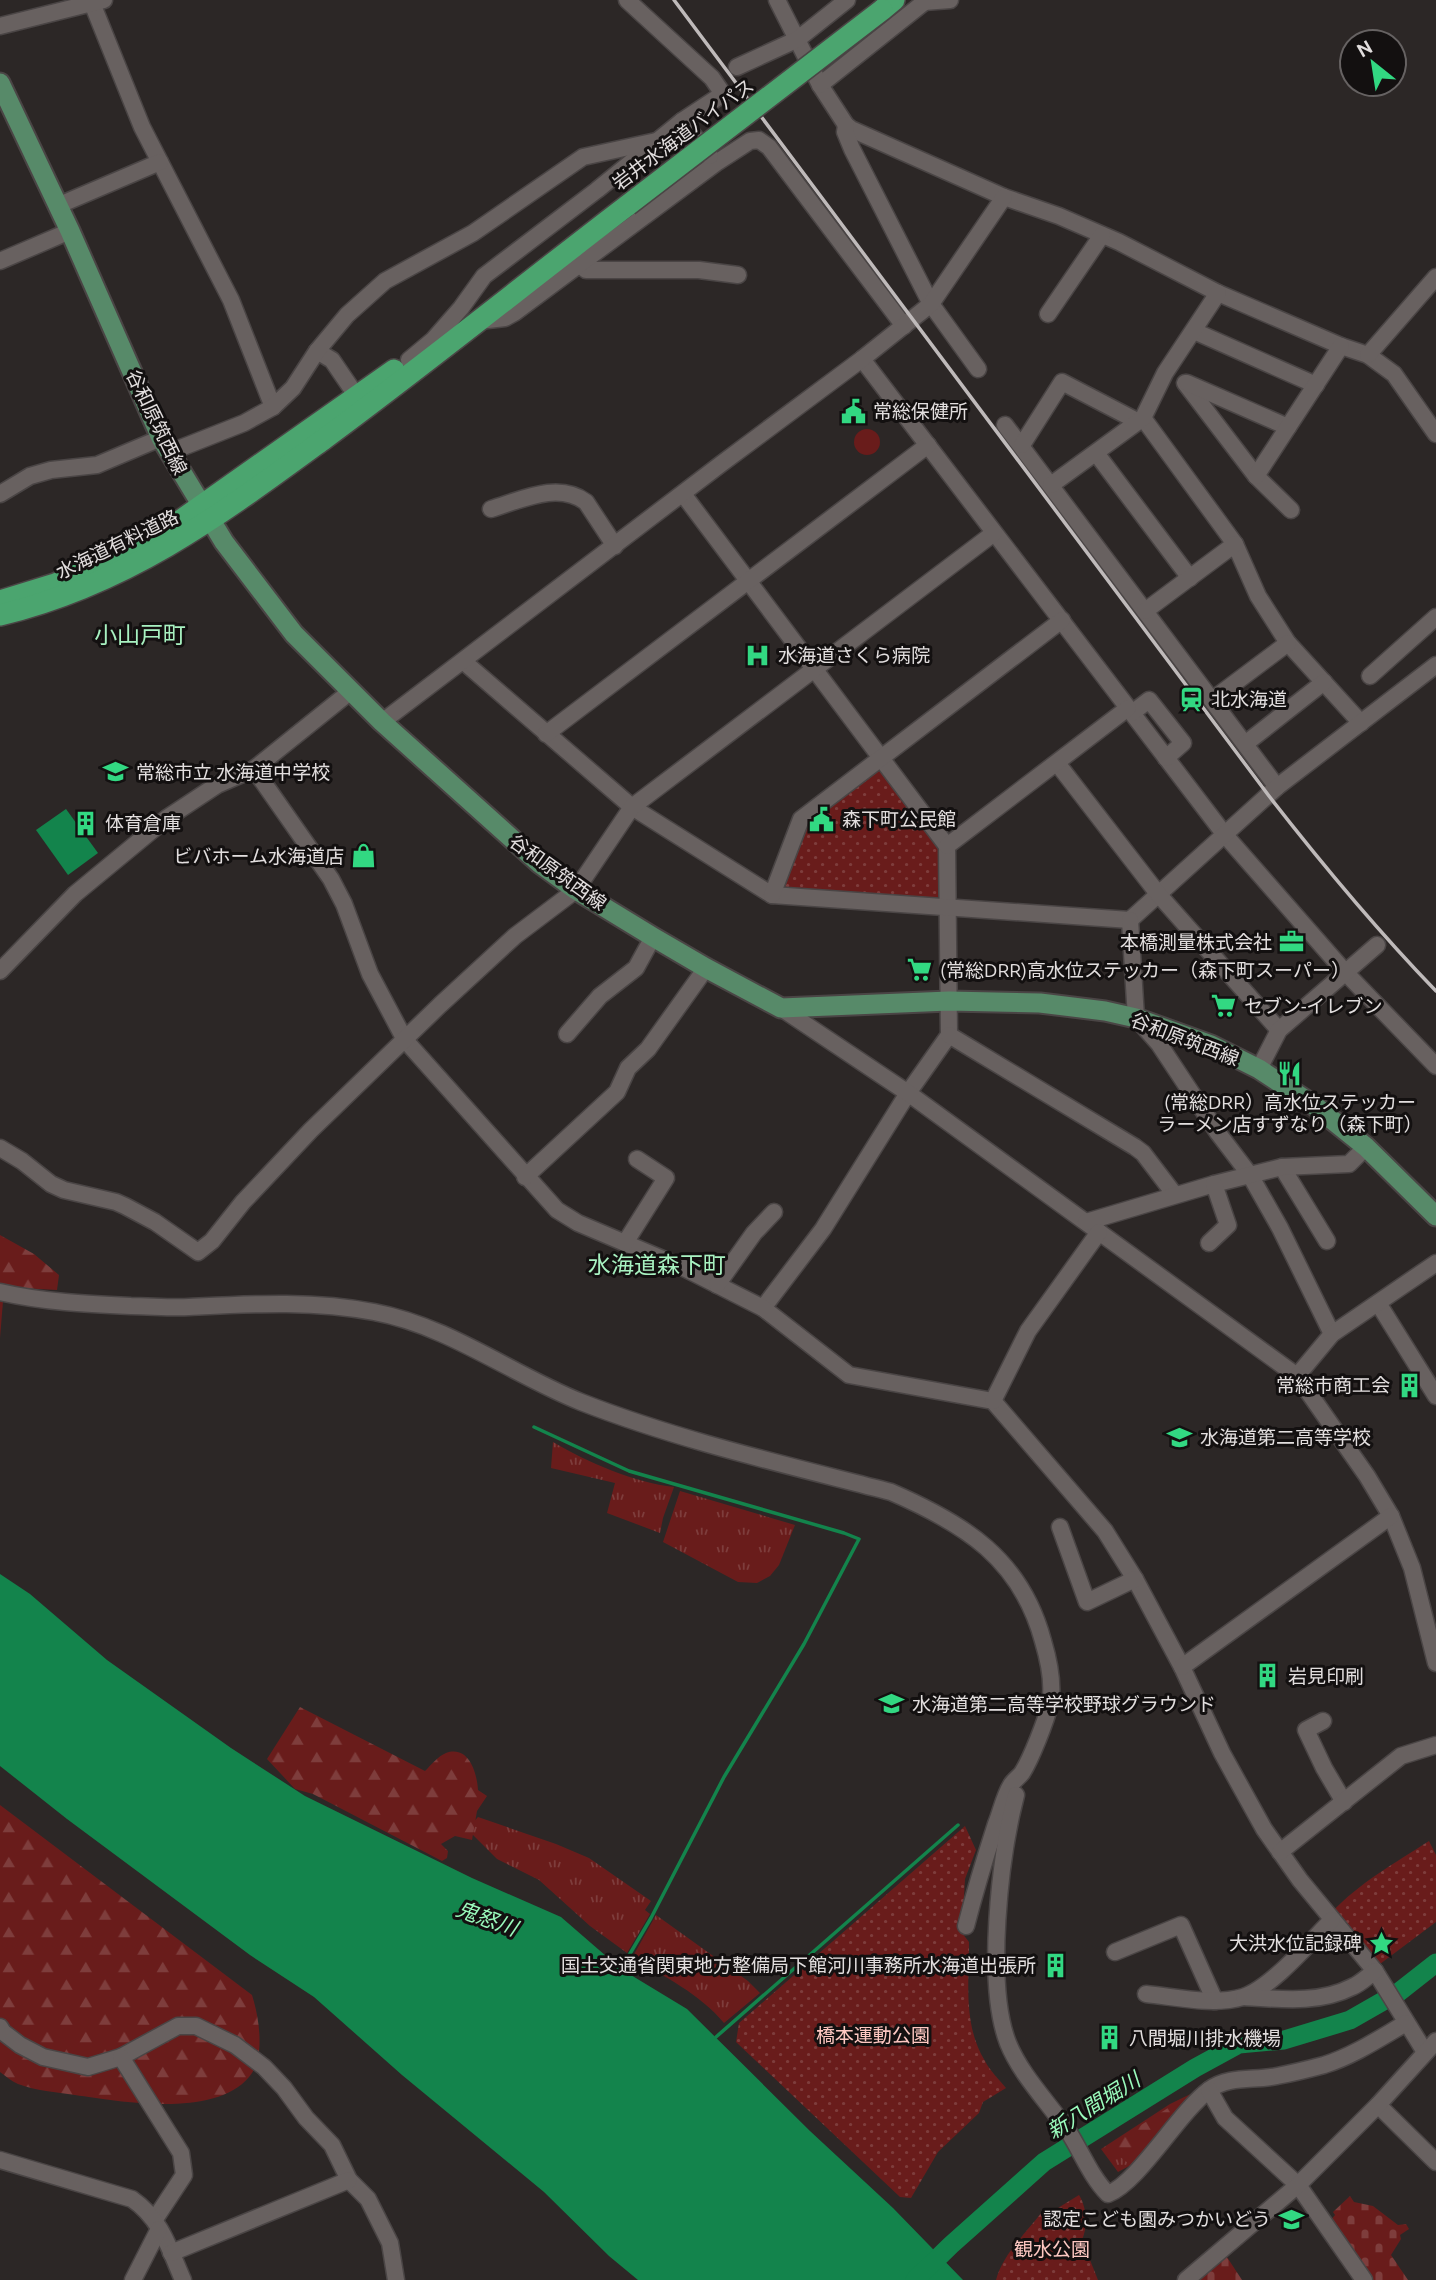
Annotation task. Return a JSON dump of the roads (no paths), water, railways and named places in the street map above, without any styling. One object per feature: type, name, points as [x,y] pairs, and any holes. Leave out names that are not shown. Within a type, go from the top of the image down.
[{"type":"highway","name":"岩井水海道バイパス","points":[[207,514],[477,321],[888,5]]},
{"type":"highway","name":"岩井水海道バイパス","points":[[361,402],[409,360],[499,304]]},
{"type":"highway","name":"水海道有料道路","points":[[0,601],[55,584],[207,514]]},
{"type":"highway","name":"水海道有料道路","points":[[0,615],[34,607],[106,580],[155,555],[207,514]]},
{"type":"main road","name":"谷和原筑西線","points":[[0,83],[70,232],[164,446],[265,599],[294,634],[382,722],[529,854],[576,890],[706,968],[781,1008],[949,1000],[1040,1003],[1105,1011],[1136,1018],[1211,1045],[1259,1069],[1315,1106],[1366,1147],[1436,1216]]},
{"type":"street","points":[[409,360],[433,340],[484,276],[682,121],[723,94],[712,78],[627,0]]},
{"type":"street","points":[[777,0],[820,85],[846,125],[892,149],[1102,235],[1218,293],[1368,355],[1394,374],[1436,434]]},
{"type":"street","points":[[737,67],[798,38],[846,0]]},
{"type":"street","points":[[820,85],[925,1],[950,0]]},
{"type":"street","points":[[0,26],[98,1],[142,127],[231,300],[273,407]]},
{"type":"street","points":[[682,121],[716,163]]},
{"type":"street","points":[[846,125],[845,132],[852,149],[932,304],[978,369]]},
{"type":"street","points":[[0,494],[30,476],[51,470],[97,464],[244,423],[273,407],[293,388],[317,351],[347,315],[385,281],[473,233],[568,165],[592,155],[661,140]]},
{"type":"street","points":[[477,321],[505,318],[514,313],[716,163],[750,141],[759,141],[769,147],[904,326]]},
{"type":"street","points":[[57,206],[160,162]]},
{"type":"street","points":[[382,722],[932,304],[1004,197]]},
{"type":"street","points":[[0,261],[70,232]]},
{"type":"street","points":[[1048,314],[1102,235]]},
{"type":"street","points":[[581,265],[586,270],[699,270],[738,275]]},
{"type":"street","points":[[1368,355],[1436,277]]},
{"type":"street","points":[[1051,485],[1140,420],[1165,373],[1218,293]]},
{"type":"street","points":[[1194,331],[1316,385]]},
{"type":"street","points":[[1256,476],[1341,346]]},
{"type":"street","points":[[317,351],[332,360],[361,402]]},
{"type":"street","points":[[862,359],[1225,835],[1345,972],[1436,1066]]},
{"type":"street","points":[[1165,373],[1288,427]]},
{"type":"street","points":[[1022,445],[1062,382],[1140,420],[1235,544],[1258,596],[1288,643],[1361,723]]},
{"type":"street","points":[[1185,383],[1256,476],[1292,510]]},
{"type":"street","points":[[1005,425],[1277,787]]},
{"type":"street","points":[[545,734],[928,445]]},
{"type":"street","points":[[1096,453],[1190,578]]},
{"type":"street","points":[[491,509],[553,491],[580,497],[615,546]]},
{"type":"street","points":[[682,494],[947,846],[950,906],[949,1035],[908,1093],[824,1230],[763,1308]]},
{"type":"street","points":[[0,1148],[51,1184],[64,1190],[116,1202],[155,1222],[198,1252],[212,1241],[243,1202],[311,1130],[507,943],[576,890],[632,807],[994,533]]},
{"type":"street","points":[[1145,611],[1235,544]]},
{"type":"street","points":[[1370,676],[1436,617]]},
{"type":"street","points":[[772,895],[801,819],[1062,620]]},
{"type":"street","points":[[1212,700],[1288,643]]},
{"type":"street","points":[[463,661],[632,807],[772,895],[1130,920],[1277,787],[1436,665]]},
{"type":"street","points":[[1245,744],[1324,682]]},
{"type":"street","points":[[0,971],[75,894],[167,818],[217,785],[254,769],[351,691]]},
{"type":"street","points":[[947,846],[1130,711]]},
{"type":"street","points":[[1057,763],[1159,895],[1279,1030]]},
{"type":"street","points":[[254,769],[331,879],[344,904],[370,974],[405,1040],[557,1210],[578,1223],[684,1268],[763,1308],[849,1375],[993,1401],[1091,1513],[1135,1578],[1182,1667],[1222,1753],[1264,1829],[1332,1920],[1376,1973],[1405,2021],[1431,2047],[1298,2185],[1186,2280]]},
{"type":"street","points":[[1130,920],[1136,1018],[1158,1044],[1250,1175],[1280,1228],[1332,1334]]},
{"type":"street","points":[[567,1034],[600,996],[636,968],[653,937]]},
{"type":"street","points":[[1259,1069],[1279,1030],[1377,945]]},
{"type":"street","points":[[525,1177],[617,1092],[628,1068],[648,1049],[706,968]]},
{"type":"street","points":[[781,1008],[908,1093],[1297,1376],[1342,1437],[1391,1516],[1412,1568],[1435,1654]]},
{"type":"street","points":[[949,1035],[1135,1147],[1143,1153],[1175,1195]]},
{"type":"street","points":[[1086,1222],[1282,1167],[1349,1164],[1366,1147]]},
{"type":"street","points":[[625,1243],[666,1178],[637,1159]]},
{"type":"street","points":[[1282,1167],[1326,1241]]},
{"type":"street","points":[[1209,1243],[1228,1225],[1214,1184]]},
{"type":"street","points":[[718,1285],[754,1233],[774,1212]]},
{"type":"street","points":[[993,1401],[1028,1331],[1100,1232]]},
{"type":"street","points":[[1297,1376],[1332,1334],[1436,1263]]},
{"type":"street","points":[[0,1292],[24,1298],[83,1304],[187,1307],[297,1304],[375,1312],[419,1325],[466,1344],[543,1385],[643,1426],[891,1492],[924,1506],[974,1537],[1010,1570],[1028,1599],[1040,1630],[1051,1685],[1050,1704],[1022,1773],[1012,1811],[1000,1886],[997,1937],[998,1994],[1002,2023],[1008,2043],[1018,2061],[1108,2194],[1116,2191],[1209,2090],[1241,2078],[1275,2077],[1327,2064],[1371,2043],[1405,2021]]},
{"type":"street","points":[[1378,1303],[1436,1396]]},
{"type":"street","points":[[1182,1667],[1391,1516]]},
{"type":"street","points":[[1060,1527],[1087,1602],[1135,1578]]},
{"type":"street","points":[[1323,1721],[1306,1730],[1344,1802]]},
{"type":"street","points":[[1280,1852],[1401,1756],[1436,1745]]},
{"type":"street","points":[[966,1926],[979,1874],[1003,1804],[1011,1785],[1022,1773]]},
{"type":"street","points":[[1244,1997],[1266,1984],[1332,1920]]},
{"type":"street","points":[[1115,1952],[1181,1925],[1215,2001]]},
{"type":"street","points":[[1146,1994],[1215,2001],[1244,1997],[1290,2000],[1318,1998],[1353,1987],[1376,1973]]},
{"type":"street","points":[[0,2027],[20,2045],[43,2057],[88,2067],[121,2057],[178,2026],[196,2026],[235,2045],[264,2067],[277,2081],[306,2118],[332,2145],[349,2180],[369,2199],[390,2243],[396,2280]]},
{"type":"street","points":[[121,2057],[181,2153],[184,2175],[157,2224],[133,2280]]},
{"type":"street","points":[[1209,2090],[1225,2118],[1298,2185],[1364,2280]]},
{"type":"street","points":[[1378,2105],[1436,2162]]},
{"type":"street","points":[[0,2160],[132,2199],[148,2209],[183,2280]]},
{"type":"street","points":[[171,2253],[349,2180]]},
{"type":"water","points":[[66,809],[98,853],[68,875],[36,830]]},
{"type":"water","name":"鬼怒川","points":[[0,1574],[30,1594],[107,1660],[231,1748],[305,1796],[472,1878],[561,1917],[621,1969],[687,2009],[810,2131],[893,2208],[963,2280],[638,2280],[609,2256],[544,2192],[402,2075],[314,1997],[250,1955],[0,1766]]},
{"type":"waterway","points":[[534,1427],[629,1471],[859,1539],[804,1644],[724,1777],[651,1918],[621,1969]]},
{"type":"waterway","points":[[716,2037],[958,1825]]},
{"type":"waterway","name":"新八間堀川","points":[[915,2280],[1044,2162],[1195,2068],[1239,2044],[1284,2040],[1350,2020],[1399,1992],[1436,1963]]},
{"type":"railway","points":[[674,0],[1269,796],[1350,896],[1436,991]]},
{"type":"place","name":"常総保健所","points":[[853,411]]},
{"type":"place","name":"水海道さくら病院","points":[[758,655]]},
{"type":"place","name":"北水海道","points":[[1191,699]]},
{"type":"place","name":"常総市立 水海道中学校","points":[[116,772]]},
{"type":"place","name":"森下町公民館","points":[[822,819]]},
{"type":"place","name":"体育倉庫","points":[[85,823]]},
{"type":"place","name":"ビバホーム水海道店","points":[[364,856]]},
{"type":"place","name":"本橋測量株式会社","points":[[1292,942]]},
{"type":"place","name":"(常総DRR)高水位ステッカー（森下町スーパー）","points":[[920,970]]},
{"type":"place","name":"セブン-イレブン","points":[[1224,1006]]},
{"type":"place","name":"(常総DRR）高水位ステッカー ラーメン店すずなり（森下町）","points":[[1290,1074]]},
{"type":"place","name":"常総市商工会","points":[[1410,1385]]},
{"type":"place","name":"水海道第二高等学校","points":[[1180,1437]]},
{"type":"place","name":"岩見印刷","points":[[1268,1676]]},
{"type":"place","name":"水海道第二高等学校野球グラウンド","points":[[892,1704]]},
{"type":"place","name":"大洪水位記録碑","points":[[1382,1943]]},
{"type":"place","name":"国土交通省関東地方整備局下館河川事務所水海道出張所","points":[[1056,1965]]},
{"type":"place","name":"八間堀川排水機場","points":[[1109,2038]]},
{"type":"place","name":"認定こども園みつかいどう","points":[[1291,2219]]},
{"type":"district","name":"小山戸町","points":[[140,634]]},
{"type":"district","name":"水海道森下町","points":[[657,1264]]},
{"type":"park label","name":"橋本運動公園","points":[[873,2035]]},
{"type":"park label","name":"観水公園","points":[[1052,2249]]}]
